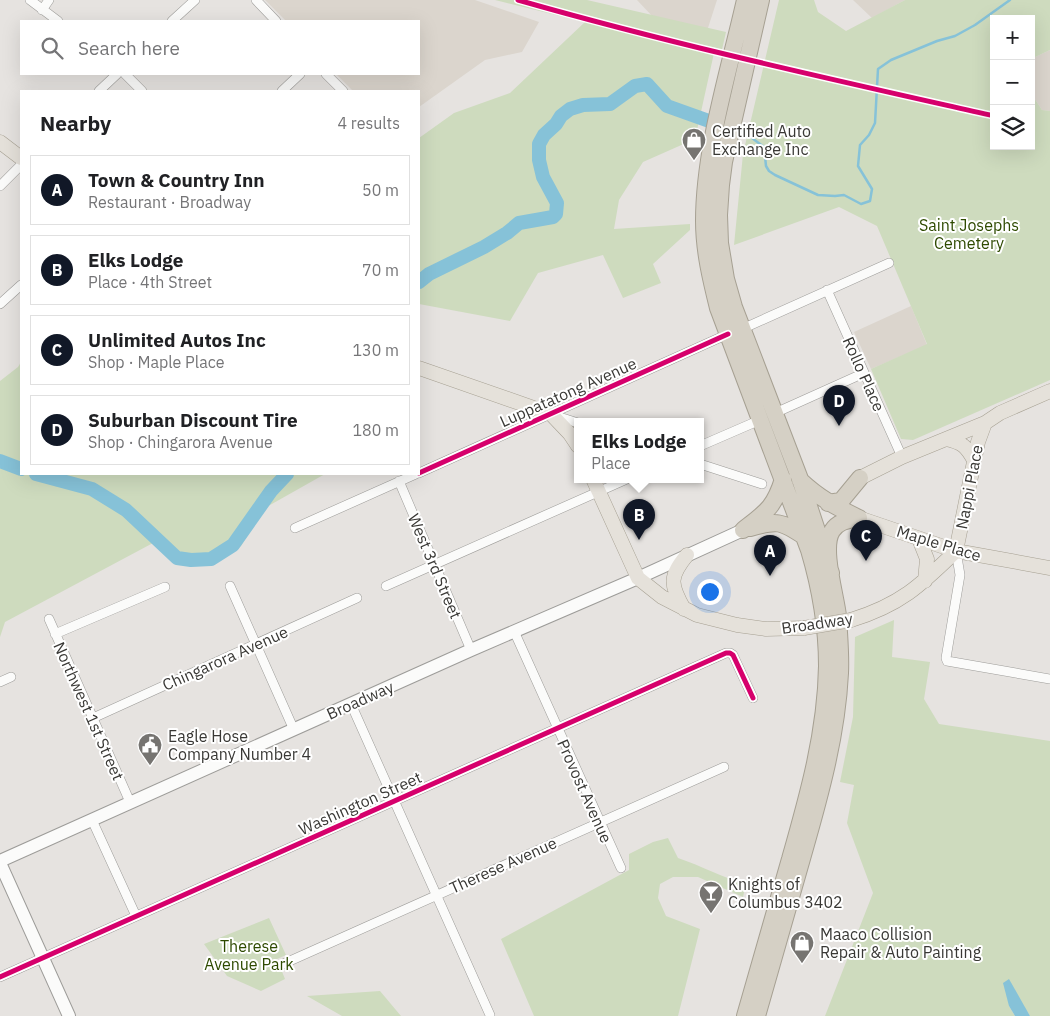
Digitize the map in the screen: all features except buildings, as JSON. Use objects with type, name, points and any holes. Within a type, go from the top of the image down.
[{"type":"highway","points":[[745,1016],[815,763],[822,719],[827,665],[826,634],[820,588],[805,537],[783,479],[767,416],[735,331],[711,280],[704,222],[710,153],[746,0]]},
{"type":"highway","points":[[735,331],[722,260],[719,215],[720,193],[724,162],[761,0]]},
{"type":"highway","points":[[767,416],[800,479],[831,573]]},
{"type":"highway","points":[[828,503],[841,501],[860,478]]},
{"type":"highway","points":[[743,530],[767,512],[773,505],[783,479]]},
{"type":"highway","points":[[800,479],[815,494],[828,503],[859,518]]},
{"type":"highway","points":[[757,1016],[819,797],[833,726],[840,660],[838,614],[828,548],[830,535],[839,523],[859,518]]},
{"type":"highway","points":[[743,530],[770,522],[785,524],[805,537]]},
{"type":"main road","points":[[0,142],[20,157]]},
{"type":"main road","points":[[420,368],[551,414],[574,440]]},
{"type":"main road","points":[[860,478],[902,457],[946,440],[1050,391]]},
{"type":"main road","name":"Nappi Place","points":[[956,551],[978,442],[985,422]]},
{"type":"main road","points":[[946,440],[958,442],[967,448],[974,460]]},
{"type":"main road","points":[[596,485],[638,578]]},
{"type":"main road","name":"Maple Place","points":[[859,518],[956,551],[1050,568]]},
{"type":"main road","name":"Broadway","points":[[0,862],[130,802],[743,530]]},
{"type":"main road","points":[[919,539],[927,559],[925,581]]},
{"type":"main road","name":"Broadway","points":[[638,578],[662,597],[684,610],[712,619],[766,629],[804,628],[851,620],[868,615],[896,602],[925,581],[956,551]]},
{"type":"main road","points":[[684,610],[675,594],[672,581],[678,566],[687,555]]},
{"type":"main road","points":[[0,862],[69,1016]]},
{"type":"street","points":[[30,0],[57,20]]},
{"type":"street","points":[[42,10],[50,0]]},
{"type":"street","points":[[173,20],[195,0]]},
{"type":"street","points":[[256,0],[275,20]]},
{"type":"street","points":[[100,90],[116,75]]},
{"type":"street","points":[[126,75],[141,90]]},
{"type":"street","points":[[283,90],[299,75]]},
{"type":"street","points":[[327,75],[342,90]]},
{"type":"street","points":[[0,186],[20,166]]},
{"type":"street","name":"Luppatatong Avenue","points":[[420,472],[889,263]]},
{"type":"street","points":[[0,304],[20,286]]},
{"type":"street","name":"Rollo Place","points":[[827,290],[902,457]]},
{"type":"street","points":[[704,444],[864,373]]},
{"type":"street","points":[[551,414],[574,422]]},
{"type":"street","points":[[704,465],[762,484]]},
{"type":"street","name":"Luppatatong Avenue","points":[[296,528],[412,475]]},
{"type":"street","name":"West 3rd Street","points":[[399,481],[471,650]]},
{"type":"street","points":[[386,586],[434,565],[596,485]]},
{"type":"street","points":[[956,551],[960,575],[946,658],[947,662],[1050,679]]},
{"type":"street","points":[[230,586],[294,730]]},
{"type":"street","points":[[56,634],[165,587]]},
{"type":"street","name":"Chingarora Avenue","points":[[93,718],[357,598]]},
{"type":"street","name":"Northwest 1st Street","points":[[49,619],[130,802]]},
{"type":"street","name":"Provost Avenue","points":[[514,632],[620,868]]},
{"type":"street","name":"Washington Street","points":[[0,977],[726,653],[730,653],[737,662],[753,698]]},
{"type":"street","points":[[0,682],[11,677]]},
{"type":"street","points":[[351,704],[490,1015]]},
{"type":"street","name":"Therese Avenue","points":[[283,964],[724,767]]},
{"type":"street","points":[[92,820],[136,916]]},
{"type":"shaded area","points":[[265,0],[475,0],[539,22],[522,52],[485,60],[420,106],[420,90],[352,90],[337,75],[420,75],[420,20],[285,20]]},
{"type":"shaded area","points":[[637,0],[717,0],[707,31],[653,17]]},
{"type":"shaded area","points":[[853,0],[905,0],[872,18]]},
{"type":"shaded area","points":[[1050,50],[1050,111],[1042,110],[1035,99],[1035,57]]},
{"type":"shaded area","points":[[911,306],[927,345],[871,369],[854,332]]},
{"type":"green space","points":[[495,0],[587,0],[726,32],[721,54],[714,53],[695,139],[643,162],[619,200],[614,229],[690,224],[690,230],[653,264],[661,283],[623,298],[603,255],[538,273],[510,321],[420,304],[420,137],[454,113],[510,93],[585,22]]},
{"type":"green space","name":"Saint Josephs Cemetery","points":[[779,0],[814,0],[818,12],[846,31],[905,0],[1050,0],[1050,50],[1035,57],[1035,15],[990,15],[990,150],[1035,150],[1035,99],[1042,110],[1050,111],[1050,380],[913,440],[901,439],[871,369],[927,344],[877,226],[839,207],[734,245],[743,154]]},
{"type":"green space","points":[[20,364],[20,475],[323,475],[263,509],[241,546],[210,563],[179,563],[153,543],[5,622],[0,637],[0,381]]},
{"type":"green space","points":[[894,620],[892,657],[930,662],[924,699],[939,724],[1050,741],[1050,1016],[1030,1016],[1024,1007],[1009,1006],[1015,1016],[825,1016],[873,893],[847,823],[854,785],[840,782],[853,717],[855,637]]},
{"type":"green space","points":[[668,838],[678,858],[746,884],[743,897],[698,877],[673,877],[660,884],[658,898],[666,916],[700,929],[678,1016],[534,1016],[501,939],[629,870],[629,854],[653,842]]},
{"type":"green space","name":"Therese Avenue Park","points":[[269,918],[286,955],[277,959],[285,979],[261,991],[227,976],[204,944]]},
{"type":"green space","points":[[380,991],[401,1016],[342,1016],[307,996]]},
{"type":"water","points":[[1009,979],[1030,1016],[1015,1016],[1009,1006],[1003,983]]},
{"type":"waterway","points":[[739,130],[764,147],[766,166],[775,175],[818,195],[844,195],[861,204],[870,201],[872,189],[858,166],[860,145],[869,135],[875,123],[878,69],[891,60],[937,41],[955,36],[975,25],[1010,0]]},
{"type":"waterway","points":[[420,281],[429,274],[484,247],[519,223],[553,217],[556,214],[557,203],[543,177],[539,160],[539,144],[544,135],[570,109],[583,105],[610,104],[635,86],[647,84],[667,106],[709,121]]},
{"type":"waterway","points":[[0,461],[20,469]]},
{"type":"waterway","points":[[40,475],[92,489],[126,510],[177,558],[191,560],[211,559],[233,545],[271,491],[286,475]]},
{"type":"cycle path","points":[[518,0],[696,47],[990,115]]},
{"type":"cycle path","points":[[420,473],[728,334]]},
{"type":"cycle path","points":[[0,977],[726,653],[733,655],[753,698]]},
{"type":"place","name":"Certified Auto Exchange Inc","points":[[694,161]]},
{"type":"place","name":"Suburban Discount Tire","points":[[839,426]]},
{"type":"place","name":"Elks Lodge","points":[[639,540]]},
{"type":"place","name":"Unlimited Autos Inc","points":[[866,561]]},
{"type":"place","name":"Town & Country Inn","points":[[770,576]]},
{"type":"place","name":"Eagle Hose Company Number 4","points":[[150,766]]},
{"type":"place","name":"Knights of Columbus 3402","points":[[711,914]]},
{"type":"place","name":"Maaco Collision Repair & Auto Painting","points":[[802,964]]}]
